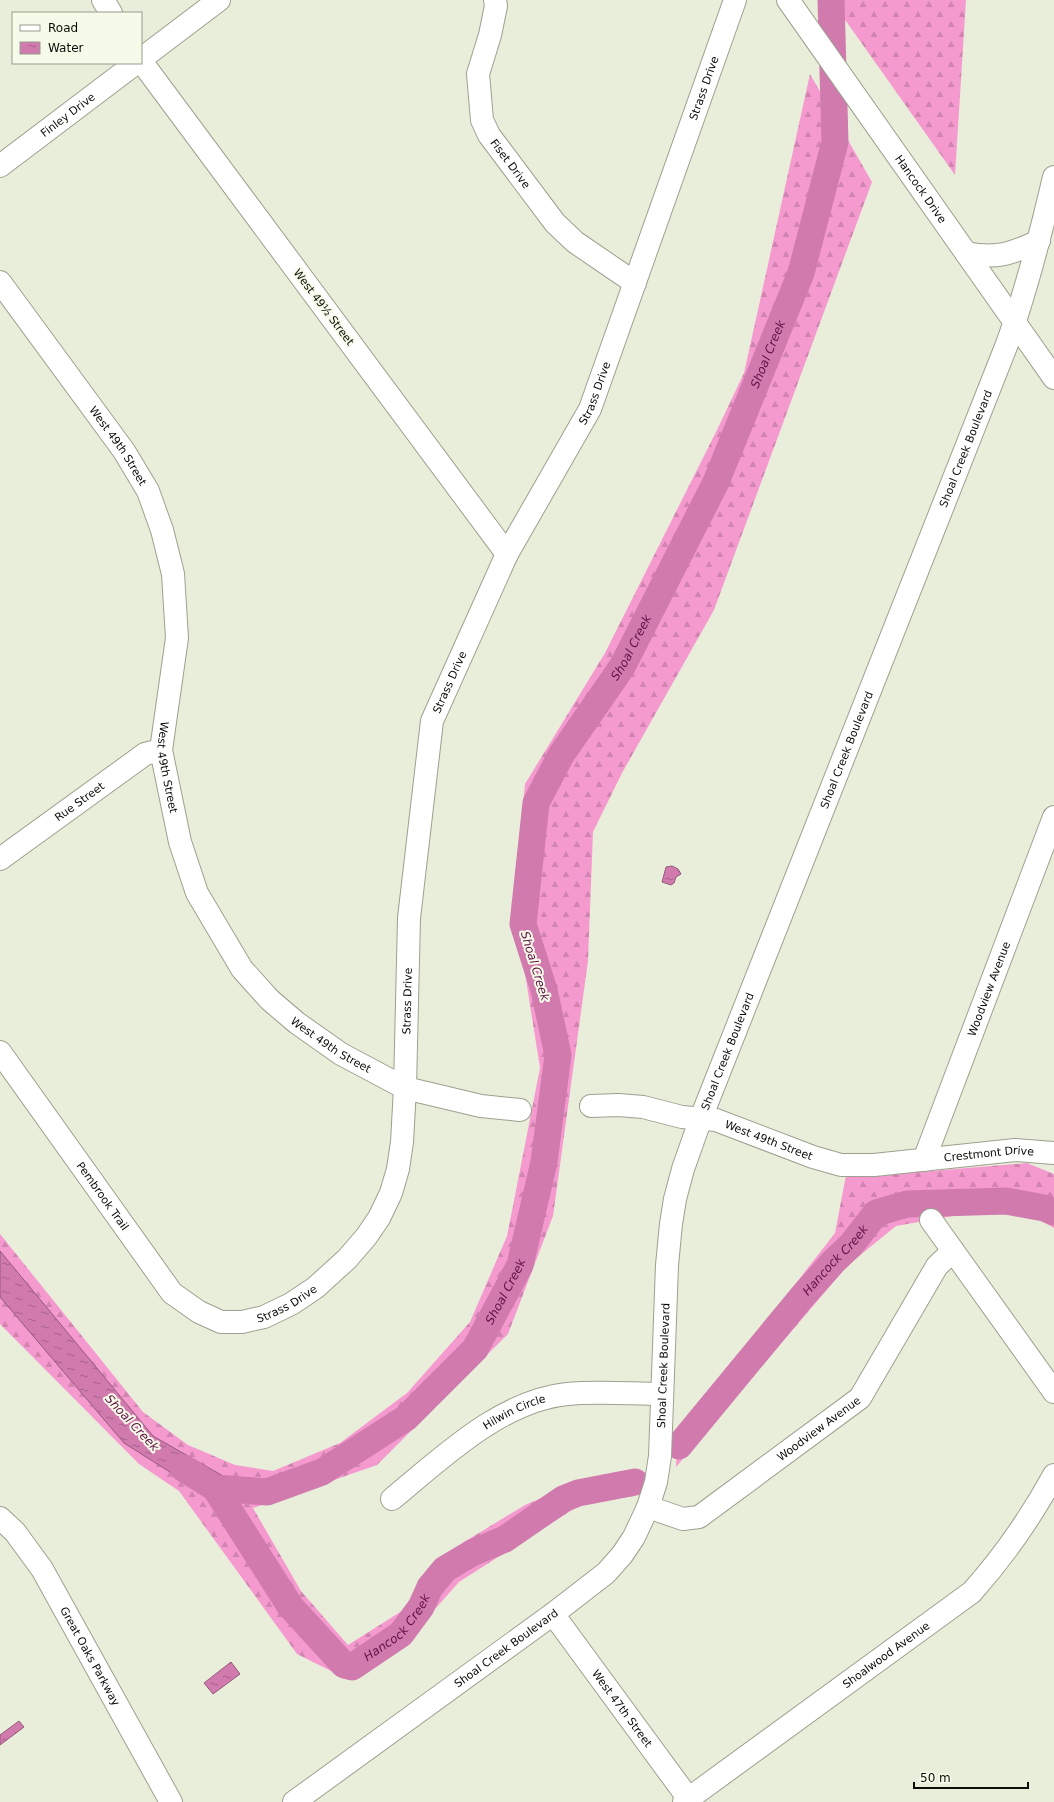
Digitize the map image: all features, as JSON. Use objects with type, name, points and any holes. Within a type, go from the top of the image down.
[{"type":"street","points":[[102,0],[110,12]]},
{"type":"street","points":[[142,59],[219,0]]},
{"type":"street","name":"Fiset Drive","points":[[495,0],[496,6],[490,35],[478,74],[482,120],[489,135],[555,223],[575,242],[635,283]]},
{"type":"street","name":"Strass Drive","points":[[221,1322],[242,1322],[264,1317],[291,1304],[315,1288],[347,1259],[366,1237],[378,1218],[390,1193],[398,1169],[402,1142],[405,1088],[409,918],[432,721],[507,554],[590,409],[735,0]]},
{"type":"street","name":"Hancock Drive","points":[[793,6],[1054,378]]},
{"type":"street","name":"West 49½ Street","points":[[142,61],[507,554]]},
{"type":"street","name":"Finley Drive","points":[[0,166],[135,64]]},
{"type":"street","name":"Shoal Creek Boulevard","points":[[294,1802],[553,1614],[606,1573],[622,1555],[634,1537],[648,1507],[656,1482],[660,1456],[667,1266],[675,1199],[683,1169],[701,1118],[1015,323],[1039,241],[1054,177]]},
{"type":"street","points":[[966,253],[983,256],[1004,255],[1016,252],[1039,241]]},
{"type":"street","name":"West 49th Street","points":[[0,282],[124,451],[148,491],[162,530],[174,574],[177,638],[161,750],[180,842],[197,893],[242,969],[270,1000],[297,1023],[340,1054],[405,1088],[481,1106],[520,1110]]},
{"type":"street","name":"Rue Street","points":[[0,859],[145,754],[161,750]]},
{"type":"street","name":"Woodview Avenue","points":[[924,1160],[1054,817]]},
{"type":"street","name":"Pembrook Trail","points":[[0,1052],[172,1293],[199,1312],[221,1322]]},
{"type":"street","name":"West 49th Street","points":[[591,1106],[618,1105],[643,1107],[682,1117],[716,1120],[813,1157],[841,1165],[874,1165],[924,1160]]},
{"type":"street","name":"Crestmont Drive","points":[[924,1160],[1016,1150],[1054,1153]]},
{"type":"street","points":[[931,1220],[1054,1392]]},
{"type":"street","name":"Woodview Avenue","points":[[648,1507],[683,1519],[699,1517],[860,1398],[937,1266],[953,1251]]},
{"type":"street","name":"Hilwin Circle","points":[[392,1499],[456,1445],[505,1415],[530,1403],[567,1394],[662,1394]]},
{"type":"street","name":"Shoalwood Avenue","points":[[688,1801],[972,1592],[995,1566],[1034,1510],[1054,1475]]},
{"type":"street","name":"Great Oaks Parkway","points":[[0,1518],[16,1532],[42,1569],[171,1802]]},
{"type":"street","name":"West 47th Street","points":[[553,1614],[688,1801]]},
{"type":"green space","points":[[831,0],[966,0],[955,175]]},
{"type":"green space","points":[[810,74],[872,182],[714,610],[622,773],[593,832],[588,961],[553,1216],[508,1334],[377,1465],[253,1508],[301,1591],[348,1645],[405,1609],[423,1583],[464,1542],[525,1505],[583,1480],[634,1470],[634,1496],[580,1505],[459,1582],[420,1626],[349,1680],[297,1654],[179,1491],[139,1464],[0,1324],[0,1234],[143,1412],[188,1445],[235,1465],[273,1471],[340,1443],[407,1393],[470,1322],[507,1236],[540,1068],[521,948],[513,919],[525,784],[605,653],[744,373]]},
{"type":"green space","points":[[1027,1163],[1054,1174],[1054,1228],[1034,1217],[987,1210],[896,1226],[848,1265],[676,1467],[678,1427],[702,1404],[835,1233],[847,1170],[857,1172],[919,1172]]},
{"type":"water","points":[[672,866],[678,869],[681,874],[676,877],[674,883],[671,885],[662,882],[666,867]]},
{"type":"water","points":[[0,1251],[153,1436],[223,1476],[208,1496],[124,1443],[0,1297]]},
{"type":"water","points":[[231,1662],[240,1674],[213,1694],[204,1683]]},
{"type":"water","points":[[19,1721],[24,1727],[0,1745],[0,1735]]},
{"type":"waterway","name":"Shoal Creek","points":[[183,1468],[215,1488],[267,1492],[322,1472],[406,1418],[475,1349],[520,1265],[544,1162],[558,1055],[544,990],[523,924],[536,803],[561,755],[622,667],[716,482],[801,273],[835,142],[831,0]]},
{"type":"waterway","name":"Hancock Creek","points":[[679,1446],[801,1298],[833,1262],[851,1245],[876,1213],[907,1204],[1006,1201],[1044,1208],[1054,1212]]},
{"type":"waterway","name":"Hancock Creek","points":[[215,1488],[290,1606],[344,1665],[352,1667],[401,1634],[421,1607],[430,1587],[445,1569],[472,1553],[505,1539],[563,1499],[578,1493],[635,1482]]}]
